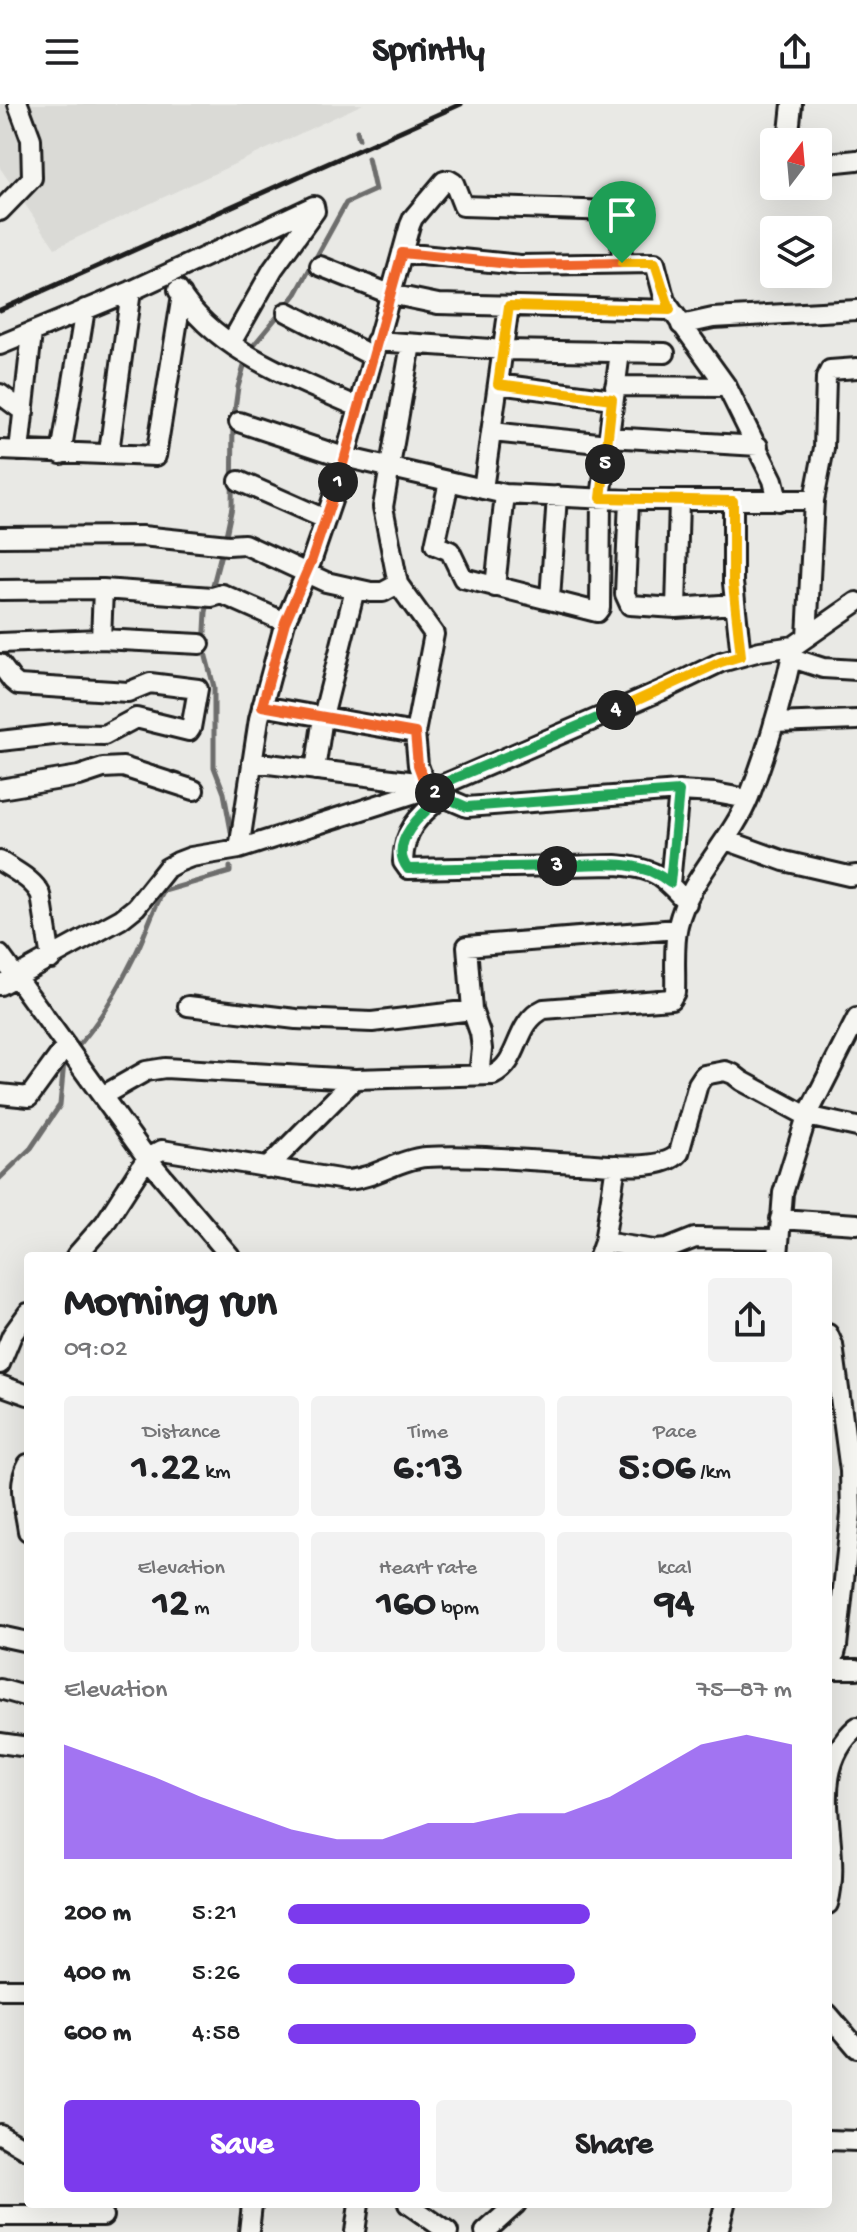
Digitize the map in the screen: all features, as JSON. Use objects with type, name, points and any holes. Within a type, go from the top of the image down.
[{"type":"street","points":[[0,211],[32,178],[31,139],[18,104]]},
{"type":"street","points":[[789,128],[792,104]]},
{"type":"street","points":[[832,163],[857,160]]},
{"type":"street","points":[[239,849],[262,706],[285,622],[325,519],[413,218],[444,181],[449,180],[454,183],[463,206],[618,212],[622,263]]},
{"type":"street","points":[[0,345],[131,291],[314,206],[315,211],[273,269],[231,343]]},
{"type":"street","points":[[402,253],[520,265],[655,263],[676,317],[727,387],[758,446],[773,480],[778,501]]},
{"type":"street","points":[[320,266],[390,294],[438,304],[713,318],[857,310]]},
{"type":"street","points":[[168,274],[182,295],[231,343],[265,365],[358,407]]},
{"type":"street","points":[[109,452],[131,291]]},
{"type":"street","points":[[0,450],[156,456],[182,295]]},
{"type":"street","points":[[483,489],[509,306]]},
{"type":"street","points":[[61,454],[85,309]]},
{"type":"street","points":[[287,312],[374,348],[411,344],[505,350],[665,353]]},
{"type":"street","points":[[19,451],[32,333]]},
{"type":"street","points":[[411,344],[383,515],[398,584],[429,624],[435,639],[415,733],[418,765],[431,790],[423,812],[407,832],[403,862],[408,869],[641,867],[658,873],[687,903]]},
{"type":"street","points":[[449,482],[435,545],[450,551],[463,578],[594,613],[600,608],[601,498],[620,352]]},
{"type":"street","points":[[102,1096],[155,1069],[355,1079],[493,1075],[502,1071],[532,1014],[564,1005],[671,999],[675,992],[677,929],[687,903],[748,799],[798,647],[814,500],[824,448],[827,375],[834,369],[857,368]]},
{"type":"street","points":[[498,384],[614,392],[727,387]]},
{"type":"street","points":[[0,394],[24,412]]},
{"type":"street","points":[[239,422],[344,457],[505,494],[679,501],[814,500]]},
{"type":"street","points":[[492,432],[608,441],[758,446]]},
{"type":"street","points":[[239,481],[325,519]]},
{"type":"street","points":[[495,587],[505,494]]},
{"type":"street","points":[[550,599],[557,496]]},
{"type":"street","points":[[629,500],[627,601],[630,605],[676,608],[735,604]]},
{"type":"street","points":[[676,608],[679,501]]},
{"type":"street","points":[[733,501],[735,604],[741,656]]},
{"type":"street","points":[[0,537],[142,536],[244,544],[326,582],[383,592],[398,584]]},
{"type":"street","points":[[0,590],[103,589],[212,597],[222,594],[285,622]]},
{"type":"street","points":[[101,639],[103,589]]},
{"type":"street","points":[[315,770],[323,717],[355,589]]},
{"type":"street","points":[[8,982],[121,919],[136,907],[167,868],[191,857],[239,849],[431,790],[721,662],[798,647],[857,602]]},
{"type":"street","points":[[0,643],[101,639],[200,644]]},
{"type":"street","points":[[798,647],[823,668],[857,670]]},
{"type":"street","points":[[0,664],[18,685],[128,692],[150,683],[198,689],[189,731],[136,718],[104,735],[62,734],[0,741]]},
{"type":"street","points":[[262,706],[415,733]]},
{"type":"street","points":[[774,723],[857,720]]},
{"type":"street","points":[[252,762],[431,790],[467,807],[679,791],[748,799]]},
{"type":"street","points":[[0,789],[79,776],[103,768],[123,767],[194,790]]},
{"type":"street","points":[[670,883],[679,791]]},
{"type":"street","points":[[726,840],[784,861],[849,876],[857,875]]},
{"type":"street","points":[[0,861],[37,887],[51,959]]},
{"type":"street","points":[[479,1075],[480,1033],[472,1010],[466,949],[469,945],[677,929]]},
{"type":"street","points":[[0,955],[8,982],[66,1046],[147,1158],[227,1252]]},
{"type":"street","points":[[188,1006],[296,1019],[372,1022],[472,1010]]},
{"type":"street","points":[[616,1165],[601,1249],[667,1249],[695,1238],[714,1247],[779,1248],[783,1193],[807,1116],[855,1023]]},
{"type":"street","points":[[0,1094],[29,1097],[66,1046]]},
{"type":"street","points":[[80,1252],[105,1223],[147,1158],[162,1150],[345,1180],[360,1179],[426,1157],[653,1164],[673,1160],[679,1153],[698,1084],[704,1075],[725,1071],[807,1116],[857,1127]]},
{"type":"street","points":[[267,1168],[355,1079]]},
{"type":"street","points":[[780,1219],[857,1224]]},
{"type":"street","points":[[0,1364],[12,1335],[24,1318]]},
{"type":"street","points":[[832,1343],[854,1481],[854,1515],[837,1646],[832,1662]]},
{"type":"street","points":[[0,1385],[24,1394]]},
{"type":"street","points":[[24,1470],[21,1486],[24,1500]]},
{"type":"street","points":[[0,1636],[24,1641]]},
{"type":"street","points":[[832,1667],[857,1669]]},
{"type":"street","points":[[0,1689],[24,1696]]},
{"type":"street","points":[[832,1760],[842,1741],[857,1727]]},
{"type":"street","points":[[0,1743],[24,1746]]},
{"type":"street","points":[[0,1989],[24,1989]]},
{"type":"street","points":[[832,2019],[857,2048]]},
{"type":"street","points":[[0,2134],[24,2148]]},
{"type":"street","points":[[832,2140],[857,2141]]},
{"type":"street","points":[[249,2232],[252,2208]]},
{"type":"street","points":[[355,2232],[358,2208]]},
{"type":"street","points":[[414,2208],[448,2232]]},
{"type":"street","points":[[485,2232],[512,2208]]},
{"type":"street","points":[[718,2232],[724,2208]]},
{"type":"street","points":[[0,2216],[103,2217]]},
{"type":"shaded area","points":[[0,104],[363,104],[55,248],[0,168]]},
{"type":"waterway","points":[[357,131],[359,139]]},
{"type":"waterway","points":[[225,540],[232,507],[233,423],[238,387],[248,352],[296,294],[346,203],[375,190],[368,158]]},
{"type":"waterway","points":[[222,550],[206,612],[204,649],[214,687],[214,767],[224,793],[233,842]]},
{"type":"waterway","points":[[73,1052],[115,993],[164,891],[230,872],[230,867]]},
{"type":"waterway","points":[[0,1178],[31,1148],[60,1105],[66,1059]]},
{"type":"railway","points":[[0,310],[461,104]]},
{"type":"route","points":[[622,263],[520,265],[402,253],[337,486],[311,562],[285,622],[262,706],[415,733],[418,765],[427,790],[467,807],[679,791],[670,883],[658,873],[641,867],[616,865],[408,869],[403,862],[407,832],[413,822],[442,797],[427,790],[741,656],[733,583],[733,501],[601,498],[612,399],[498,384],[509,306],[670,310],[655,263],[622,263]]}]
